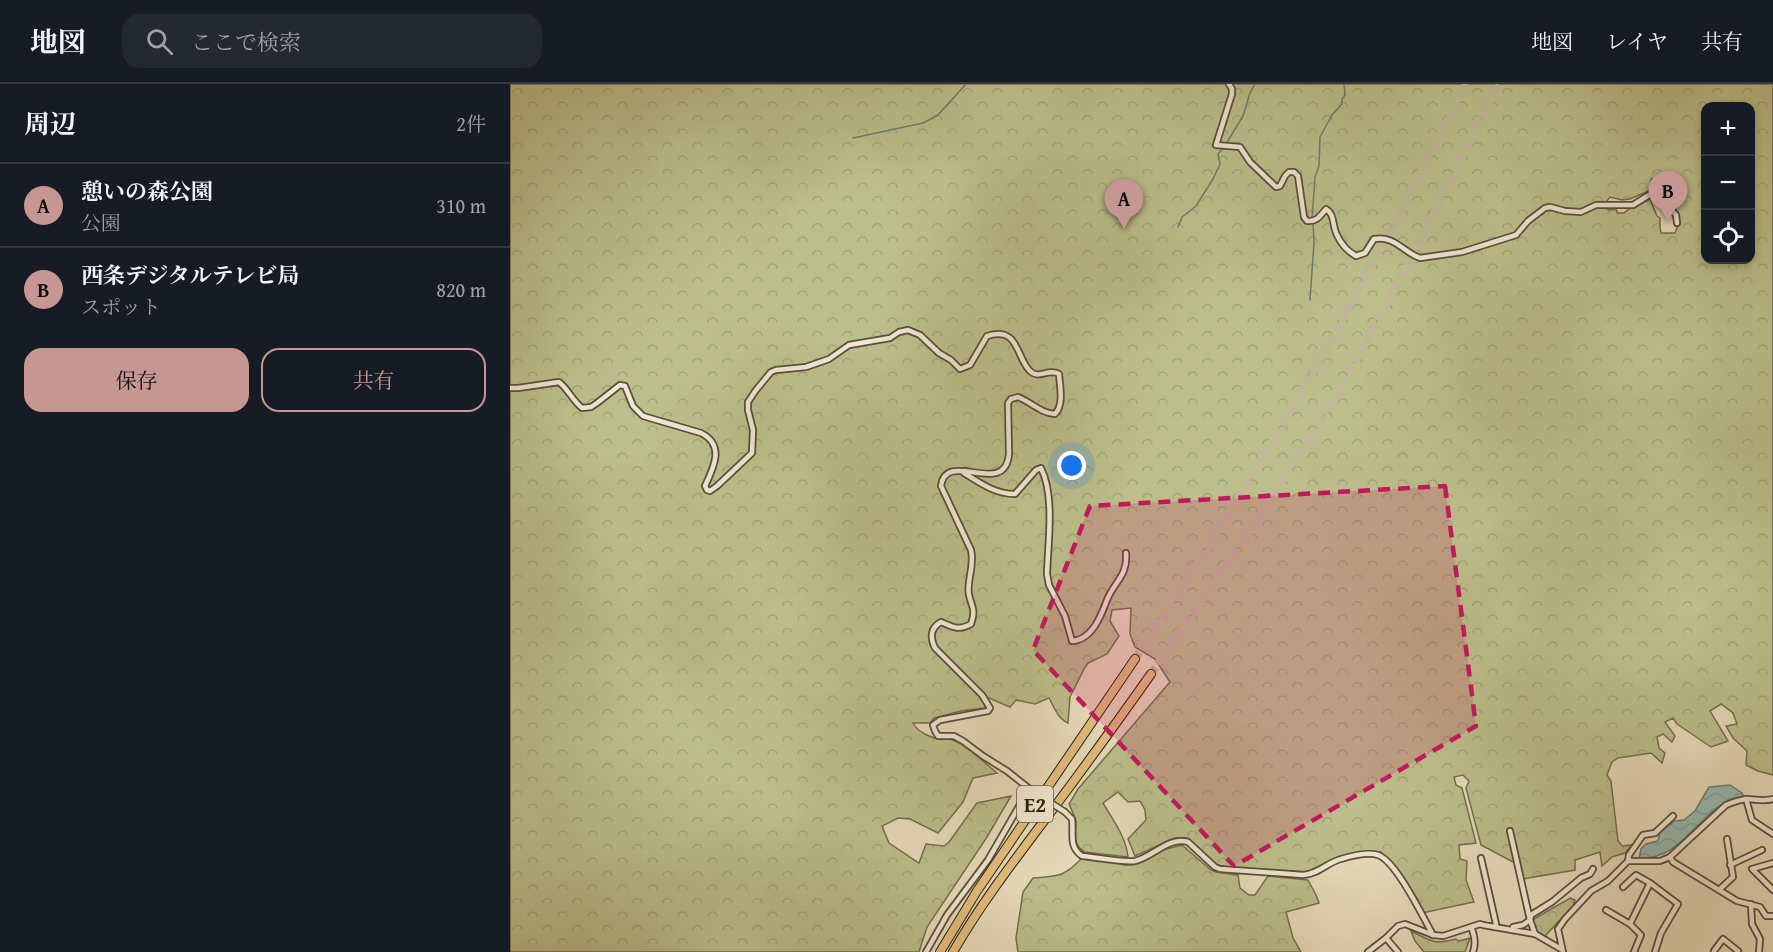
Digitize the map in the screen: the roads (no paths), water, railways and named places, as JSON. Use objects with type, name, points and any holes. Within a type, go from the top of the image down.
[{"type":"highway","name":"E2","points":[[940,952],[983,882],[1135,659]]},
{"type":"highway","name":"E2","points":[[952,952],[984,902],[1151,674]]},
{"type":"street","points":[[1229,84],[1232,94],[1216,145],[1240,147],[1250,162],[1276,187],[1280,186],[1289,172],[1294,172],[1298,176],[1304,217],[1307,221],[1312,222],[1317,220],[1326,209],[1329,210],[1339,239],[1356,256],[1365,253],[1369,244],[1379,238],[1398,243],[1408,252],[1420,258],[1462,252],[1516,235],[1528,221],[1545,208],[1556,207],[1581,212],[1596,205],[1633,205],[1654,192],[1665,190],[1677,223]]},
{"type":"street","points":[[510,388],[559,382],[582,408],[591,407],[620,385],[625,386],[633,406],[643,416],[709,437],[714,445],[715,456],[714,468],[705,486],[710,491],[752,453],[753,430],[748,402],[771,372],[806,367],[829,359],[849,345],[890,338],[899,332],[908,330],[920,335],[960,369],[970,365],[987,336],[993,334],[1006,337],[1017,346],[1030,371],[1034,374],[1040,375],[1054,371],[1059,374],[1059,409],[1055,414],[1049,414],[1018,397],[1011,399],[1008,403],[1008,461],[1004,470],[996,475],[965,471],[945,475],[942,479],[941,486],[971,550],[973,561],[968,587],[974,613],[971,624],[963,628],[941,622],[936,625],[931,641],[935,648],[982,694],[990,708],[988,711],[935,722],[933,725],[938,736],[954,736],[963,741],[1065,812],[1072,819],[1072,845],[1082,856],[1132,861],[1174,842],[1184,841],[1220,869],[1312,874],[1345,858],[1380,855],[1390,863],[1433,935]]},
{"type":"street","points":[[965,471],[964,473],[982,485],[1008,494],[1015,494],[1036,470],[1041,468],[1047,482],[1049,500],[1048,585],[1065,616],[1072,641],[1086,636],[1100,618],[1127,564],[1126,553]]},
{"type":"street","points":[[926,952],[947,915],[988,860],[1030,789]]},
{"type":"street","points":[[1628,861],[1660,861],[1670,857],[1726,805],[1746,799],[1764,801],[1773,798]]},
{"type":"street","points":[[1746,799],[1752,820],[1773,834]]},
{"type":"street","points":[[1562,950],[1558,929],[1565,920],[1591,891],[1608,881],[1628,861],[1629,855],[1643,836],[1655,832],[1673,816]]},
{"type":"street","points":[[1510,831],[1535,934]]},
{"type":"street","points":[[1720,889],[1733,877],[1727,839]]},
{"type":"street","points":[[1730,865],[1762,850]]},
{"type":"street","points":[[1670,857],[1673,862],[1712,887],[1720,889],[1737,902],[1751,904],[1760,908],[1766,916],[1773,916]]},
{"type":"street","points":[[1481,858],[1495,927]]},
{"type":"street","points":[[1773,863],[1752,869],[1773,890]]},
{"type":"street","points":[[1512,930],[1513,927],[1523,925],[1530,920],[1531,915],[1552,902],[1581,878],[1590,874],[1593,869]]},
{"type":"street","points":[[1623,887],[1636,874],[1678,904],[1661,933],[1655,952]]},
{"type":"street","points":[[1630,924],[1650,883]]},
{"type":"street","points":[[1751,904],[1752,924],[1760,939],[1759,952]]},
{"type":"street","points":[[1606,910],[1630,924],[1641,935],[1634,952]]},
{"type":"street","points":[[1368,952],[1398,926],[1405,924],[1433,935],[1443,936],[1480,924],[1535,934],[1562,950]]},
{"type":"street","points":[[1471,927],[1474,934],[1473,952]]},
{"type":"street","points":[[1714,951],[1724,937],[1737,952]]},
{"type":"street","points":[[1386,938],[1398,952]]},
{"type":"water","points":[[1730,785],[1744,797],[1721,805],[1684,839],[1664,853],[1639,858],[1641,849],[1646,844],[1658,841],[1660,832],[1675,821],[1684,820],[1695,811],[1709,787]]},
{"type":"waterway","points":[[853,138],[923,123],[938,115],[966,84]]},
{"type":"waterway","points":[[1226,144],[1243,116],[1255,84]]},
{"type":"waterway","points":[[1312,219],[1315,177],[1319,166],[1320,137],[1332,115],[1342,104],[1345,95],[1344,84]]},
{"type":"waterway","points":[[1178,227],[1182,217],[1196,206],[1213,179],[1220,164],[1218,154],[1223,148]]},
{"type":"waterway","points":[[1310,300],[1313,223]]},
{"type":"tunnel","points":[[1135,659],[1238,499],[1272,441],[1372,264],[1467,84]]},
{"type":"tunnel","points":[[1151,674],[1257,519],[1332,400],[1411,257],[1497,84]]},
{"type":"place","name":"西条デジタルテレビ局","points":[[1668,221]]},
{"type":"place","name":"憩いの森公園","points":[[1124,229]]}]
